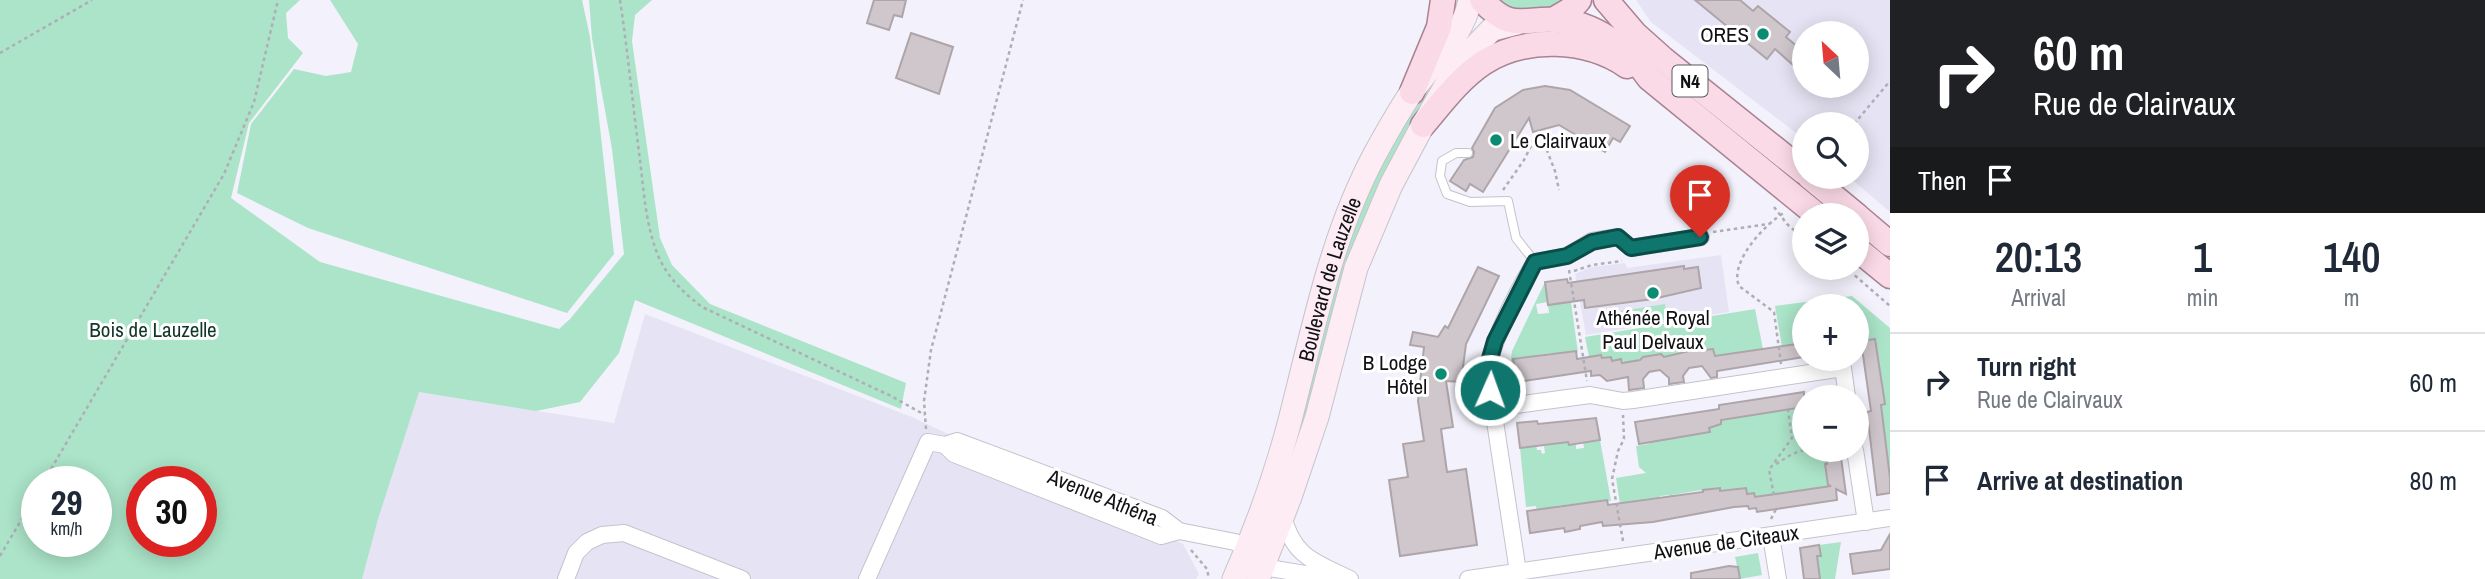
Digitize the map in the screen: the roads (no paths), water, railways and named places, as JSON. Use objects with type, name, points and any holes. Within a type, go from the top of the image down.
[{"type":"main road","points":[[1412,92],[1439,27],[1443,0]]},
{"type":"main road","name":"Boulevard de Lauzelle","points":[[1234,579],[1280,455],[1321,294],[1342,224],[1390,126],[1462,26],[1470,0]]},
{"type":"main road","points":[[1482,0],[1503,18],[1517,23]]},
{"type":"main road","points":[[1553,20],[1570,10],[1578,0]]},
{"type":"main road","name":"N4","points":[[1606,0],[1635,34],[1662,59],[1792,162]]},
{"type":"main road","name":"N4","points":[[1517,23],[1553,20],[1578,23],[1602,33],[1640,65],[1649,78],[1802,203]]},
{"type":"main road","name":"Boulevard de Lauzelle","points":[[1261,573],[1317,417],[1356,268],[1391,185],[1448,82],[1480,40],[1499,26],[1517,23]]},
{"type":"main road","points":[[1423,125],[1465,77],[1482,64],[1497,55],[1528,46],[1570,45],[1596,51],[1612,56],[1634,72],[1649,78]]},
{"type":"main road","points":[[1824,189],[1841,203]]},
{"type":"main road","points":[[1869,227],[1890,244]]},
{"type":"main road","points":[[1869,259],[1890,276]]},
{"type":"main road","points":[[1250,540],[1256,551],[1261,573]]},
{"type":"street","points":[[1518,572],[1487,369],[1495,341],[1535,262],[1568,264],[1592,242],[1618,237],[1631,248],[1700,237]]},
{"type":"street","points":[[1493,408],[1590,395],[1623,401],[1843,368],[1845,385]]},
{"type":"street","name":"Avenue Athéna","points":[[867,579],[928,442],[944,445],[957,440],[1163,519],[1179,531],[1235,542],[1250,540]]},
{"type":"street","points":[[1857,462],[1866,522]]},
{"type":"street","points":[[1283,516],[1296,548],[1316,562],[1350,579]]},
{"type":"street","name":"Avenue de Citeaux","points":[[1468,579],[1518,572],[1563,573],[1626,557],[1890,518]]},
{"type":"street","points":[[566,579],[576,553],[587,542],[602,535],[624,533],[742,579]]},
{"type":"street","points":[[1771,536],[1778,579]]},
{"type":"street","points":[[1261,573],[1335,579]]},
{"type":"lane","points":[[1468,153],[1456,153],[1442,161],[1440,176],[1447,194],[1470,202],[1508,201],[1516,238],[1535,262]]},
{"type":"place","name":"ORES","points":[[1763,34]]},
{"type":"place","name":"Le Clairvaux","points":[[1496,140]]},
{"type":"place","name":"Athénée Royal Paul Delvaux","points":[[1653,293]]},
{"type":"place","name":"B Lodge Hôtel","points":[[1441,374]]},
{"type":"park label","name":"Bois de Lauzelle","points":[[153,329]]}]
